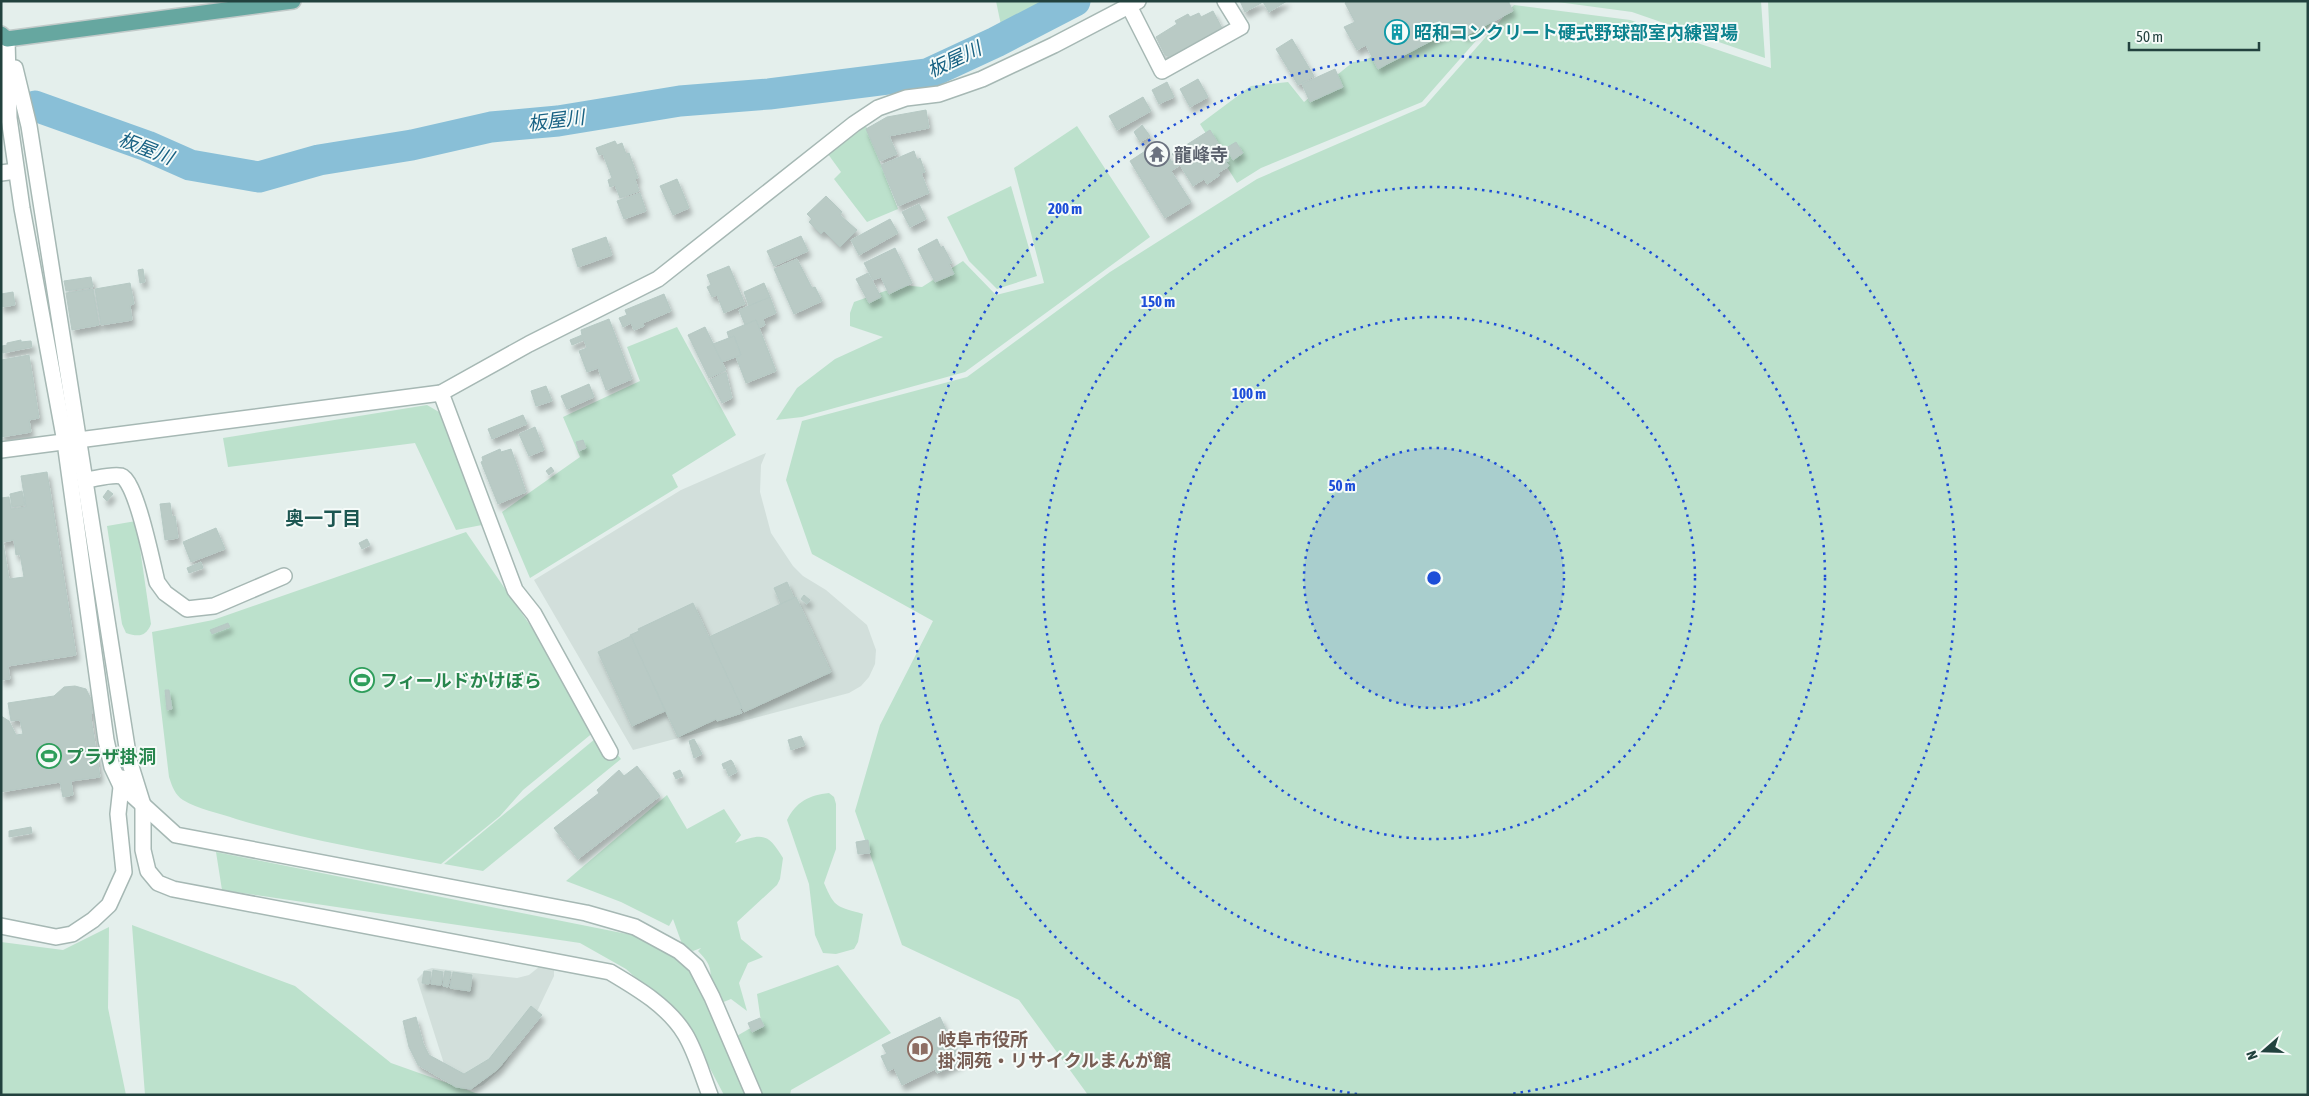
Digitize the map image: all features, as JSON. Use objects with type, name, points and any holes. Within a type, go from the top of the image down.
[{"type":"main road","points":[[4,37],[293,1]]},
{"type":"street","points":[[1,450],[441,393],[529,344],[658,279],[854,124],[878,108],[906,98],[939,94],[982,79],[1134,4],[1162,70],[1241,27],[1225,1]]},
{"type":"street","points":[[4,37],[16,171],[72,441],[86,480],[129,760],[143,805],[143,850],[148,871],[158,883],[173,890],[610,972],[641,990],[662,1007],[685,1033],[710,1095]]},
{"type":"street","points":[[4,37],[29,126],[72,441],[106,740],[112,767],[120,784],[176,836],[586,913],[635,927],[679,951],[696,966],[712,997],[754,1095]]},
{"type":"street","points":[[1,174],[16,171]]},
{"type":"street","points":[[441,393],[515,590],[534,614],[610,752]]},
{"type":"street","points":[[86,480],[120,476],[126,480],[135,499],[157,582],[165,593],[187,608],[214,606],[284,576]]},
{"type":"street","points":[[1,926],[56,937],[72,934],[93,920],[109,905],[124,872],[118,814],[120,784],[129,760]]},
{"type":"shaded area","points":[[766,453],[761,465],[760,492],[771,533],[793,566],[803,576],[826,590],[867,625],[876,650],[875,664],[869,677],[861,686],[849,693],[633,750],[534,580],[681,490]]},
{"type":"shaded area","points":[[549,959],[554,963],[554,976],[532,1022],[503,1067],[483,1085],[464,1093],[452,1089],[417,979],[426,970],[432,968],[517,978],[529,975]]},
{"type":"green space","points":[[996,1],[1063,1],[1002,30]]},
{"type":"green space","points":[[1486,1],[1511,1],[1422,102],[1261,168],[1237,183],[1200,124],[1251,86],[1288,82],[1304,102],[1353,62],[1363,61]]},
{"type":"green space","points":[[1550,1],[1761,1],[1765,58],[1632,12]]},
{"type":"green space","points":[[1768,1],[2308,1],[2308,1095],[1088,1095],[1019,1000],[902,945],[855,811],[880,725],[933,621],[812,554],[786,480],[802,421],[967,377],[1110,272],[1257,179],[1425,106],[1514,5],[1630,20],[1771,68]]},
{"type":"green space","points":[[866,126],[898,209],[867,222],[834,179],[841,172],[828,154]]},
{"type":"green space","points":[[1077,126],[1150,237],[965,372],[802,417],[776,420],[797,388],[835,359],[883,337],[850,326],[850,313],[854,302],[902,285],[922,287],[963,261],[996,295],[1044,283],[1014,168]]},
{"type":"green space","points":[[1011,186],[1037,276],[997,289],[969,261],[947,217]]},
{"type":"green space","points":[[677,327],[736,435],[672,475],[678,487],[530,578],[502,512],[580,457],[563,417],[640,381],[627,347]]},
{"type":"green space","points":[[427,405],[439,412],[482,525],[456,530],[415,443],[228,467],[223,438]]},
{"type":"green space","points":[[136,521],[151,624],[147,631],[141,635],[126,633],[122,624],[107,526]]},
{"type":"green space","name":"フィールドかけぼら","points":[[466,532],[600,727],[523,790],[500,816],[441,864],[287,833],[202,808],[178,796],[169,777],[152,632],[213,620]]},
{"type":"green space","points":[[601,734],[621,759],[483,871],[444,864]]},
{"type":"green space","points":[[829,793],[834,797],[836,804],[836,849],[824,883],[834,902],[842,908],[863,914],[858,942],[854,949],[836,954],[823,953],[815,935],[809,884],[787,820],[795,808],[804,800]]},
{"type":"green space","points":[[667,795],[687,829],[724,809],[741,835],[735,843],[764,837],[773,844],[783,858],[780,879],[777,885],[737,922],[741,939],[763,957],[748,963],[739,983],[747,1011],[731,999],[716,1005],[735,1037],[761,1022],[757,994],[838,965],[891,1033],[791,1090],[790,1095],[724,1095],[686,1023],[626,969],[580,943],[222,890],[216,852],[652,939],[696,970],[708,985],[711,975],[708,963],[698,951],[701,948],[693,951],[682,944],[673,919],[669,926],[621,902],[566,881]]},
{"type":"green space","points":[[132,925],[295,986],[391,1063],[481,1095],[145,1095]]},
{"type":"green space","points":[[109,927],[108,1008],[126,1095],[1,1095],[1,942],[63,950]]},
{"type":"building","points":[[1240,1],[1287,1],[1269,12],[1263,2],[1245,12]]},
{"type":"building","name":"昭和コンクリート硬式野球部室内練習場","points":[[1348,1],[1508,1],[1513,11],[1465,36],[1459,26],[1378,69],[1366,45],[1357,50],[1344,27],[1355,22],[1345,3]]},
{"type":"building","points":[[1213,11],[1223,30],[1170,57],[1165,55],[1156,37],[1177,24],[1175,21],[1188,14],[1190,17],[1199,13],[1201,17]]},
{"type":"building","points":[[1292,39],[1314,76],[1298,85],[1276,49]]},
{"type":"building","points":[[1335,69],[1343,87],[1310,102],[1302,84]]},
{"type":"building","points":[[1198,79],[1208,97],[1190,107],[1180,89]]},
{"type":"building","points":[[1167,82],[1174,97],[1159,104],[1152,90]]},
{"type":"building","points":[[1143,97],[1151,111],[1117,130],[1109,116]]},
{"type":"building","points":[[926,110],[929,128],[889,136],[897,154],[880,161],[866,129],[887,117]]},
{"type":"building","points":[[1142,125],[1150,136],[1140,142],[1134,132]]},
{"type":"building","points":[[1210,130],[1229,161],[1226,162],[1229,166],[1218,173],[1220,175],[1207,184],[1204,179],[1193,186],[1180,165],[1171,171],[1191,202],[1165,218],[1130,161],[1159,142],[1172,162],[1176,159],[1172,154]]},
{"type":"building","points":[[615,141],[617,145],[622,143],[626,154],[629,153],[638,178],[635,179],[639,191],[620,198],[615,185],[610,187],[608,180],[612,178],[603,154],[599,155],[596,148]]},
{"type":"building","points":[[1236,142],[1243,153],[1233,160],[1226,148]]},
{"type":"building","points":[[914,151],[917,160],[920,158],[925,172],[921,173],[929,193],[898,206],[881,165]]},
{"type":"building","points":[[677,179],[689,208],[673,215],[660,186]]},
{"type":"building","points":[[640,193],[646,211],[624,219],[617,201]]},
{"type":"building","points":[[826,196],[842,212],[840,215],[857,230],[840,247],[824,231],[821,234],[809,222],[812,219],[807,214]]},
{"type":"building","points":[[919,204],[926,219],[910,227],[902,212]]},
{"type":"building","points":[[890,219],[898,233],[859,255],[851,240]]},
{"type":"building","points":[[801,236],[808,251],[774,266],[767,251]]},
{"type":"building","points":[[606,237],[612,255],[578,267],[572,249]]},
{"type":"building","points":[[937,239],[952,263],[949,264],[954,274],[935,282],[918,249]]},
{"type":"building","points":[[895,248],[912,283],[889,294],[881,277],[873,280],[864,263]]},
{"type":"building","points":[[797,259],[812,288],[815,287],[822,301],[794,314],[774,269]]},
{"type":"building","points":[[729,266],[745,304],[724,313],[717,295],[712,297],[707,287],[711,285],[707,275]]},
{"type":"building","points":[[143,269],[145,282],[140,283],[138,270]]},
{"type":"building","points":[[868,273],[881,297],[869,303],[856,279]]},
{"type":"building","points":[[91,277],[93,287],[66,291],[64,281]]},
{"type":"building","points":[[130,283],[134,304],[130,305],[132,320],[101,325],[95,289]]},
{"type":"building","points":[[764,283],[770,297],[749,306],[744,292]]},
{"type":"building","points":[[93,289],[99,325],[72,330],[66,293]]},
{"type":"building","points":[[13,292],[15,305],[1,307],[1,294]]},
{"type":"building","points":[[664,294],[671,311],[643,323],[644,326],[634,330],[631,323],[623,327],[619,318],[627,315],[625,310]]},
{"type":"building","points":[[770,297],[776,313],[763,319],[765,325],[759,328],[756,320],[745,325],[739,310]]},
{"type":"building","points":[[609,319],[632,379],[606,390],[598,368],[587,372],[579,351],[587,348],[584,340],[572,345],[570,340],[582,335],[581,330]]},
{"type":"building","points":[[756,320],[776,371],[746,383],[736,357],[741,355],[734,336],[729,338],[727,332]]},
{"type":"building","points":[[705,327],[726,370],[709,378],[688,335]]},
{"type":"building","points":[[734,336],[741,355],[722,362],[713,344]]},
{"type":"building","points":[[21,340],[21,342],[31,341],[32,347],[3,353],[2,346]]},
{"type":"building","points":[[29,355],[39,418],[29,420],[31,432],[1,437],[1,360]]},
{"type":"building","points":[[726,372],[732,398],[722,403],[710,380]]},
{"type":"building","points":[[589,384],[594,397],[567,409],[561,396]]},
{"type":"building","points":[[546,386],[552,401],[536,406],[531,391]]},
{"type":"building","points":[[523,415],[527,424],[492,439],[488,429]]},
{"type":"building","points":[[535,427],[544,450],[529,456],[519,434]]},
{"type":"building","points":[[583,440],[586,448],[579,451],[576,442]]},
{"type":"building","points":[[500,449],[501,452],[511,449],[526,492],[498,504],[481,462],[483,461],[482,457]]},
{"type":"building","points":[[551,467],[554,471],[549,475],[546,471]]},
{"type":"building","points":[[47,472],[76,655],[8,666],[10,679],[1,680],[1,498],[9,497],[11,509],[26,507],[21,476]],"holes":[[[14,540],[16,555],[20,554],[24,577],[9,579],[3,542]]]},
{"type":"building","points":[[108,490],[113,494],[107,501],[103,497]]},
{"type":"building","points":[[22,491],[25,505],[12,507],[10,494]]},
{"type":"building","points":[[170,503],[172,517],[175,516],[178,538],[165,540],[160,504]]},
{"type":"building","points":[[216,528],[225,549],[191,562],[183,542]]},
{"type":"building","points":[[367,539],[370,545],[362,549],[359,543]]},
{"type":"building","points":[[201,562],[203,568],[189,573],[187,568]]},
{"type":"building","points":[[787,582],[794,598],[781,604],[774,588]]},
{"type":"building","points":[[804,595],[810,600],[807,604],[801,599]]},
{"type":"building","points":[[796,597],[831,672],[744,712],[709,637]]},
{"type":"building","points":[[693,603],[742,708],[740,709],[742,713],[717,721],[716,719],[678,737],[630,635],[639,631],[638,629]]},
{"type":"building","points":[[228,623],[230,627],[212,634],[210,630]]},
{"type":"building","points":[[631,636],[665,711],[632,726],[598,652]]},
{"type":"building","name":"プラザ掛洞","points":[[75,686],[86,689],[93,703],[91,718],[100,777],[71,781],[73,795],[63,797],[60,782],[1,792],[1,716],[9,721],[16,735],[23,734],[20,720],[11,721],[8,703],[54,696],[64,687]]},
{"type":"building","points":[[165,690],[169,690],[172,709],[167,710]]},
{"type":"building","points":[[801,736],[805,745],[791,750],[788,740]]},
{"type":"building","points":[[694,739],[702,754],[694,758],[689,741]]},
{"type":"building","points":[[731,760],[734,764],[724,769],[722,764]]},
{"type":"building","points":[[734,765],[737,772],[729,776],[726,769]]},
{"type":"building","points":[[637,766],[660,796],[578,859],[554,828],[599,793],[597,790],[619,770],[624,776]]},
{"type":"building","points":[[680,770],[683,776],[676,779],[673,773]]},
{"type":"building","points":[[31,827],[32,833],[9,837],[9,831]]},
{"type":"building","points":[[868,840],[870,853],[858,854],[856,842]]},
{"type":"building","points":[[433,970],[443,972],[441,985],[431,984]]},
{"type":"building","points":[[424,971],[431,972],[429,984],[422,983]]},
{"type":"building","points":[[445,971],[451,972],[448,987],[443,986]]},
{"type":"building","points":[[453,972],[472,975],[470,991],[450,988]]},
{"type":"building","points":[[531,1006],[542,1015],[498,1069],[471,1089],[456,1087],[418,1065],[409,1047],[403,1021],[416,1017],[423,1043],[429,1055],[464,1074],[489,1059]]},
{"type":"building","name":"岐阜市役所 掛洞苑・リサイクルまんが館","points":[[940,1017],[961,1062],[937,1073],[935,1069],[902,1085],[894,1068],[888,1071],[881,1056],[887,1054],[882,1045]]},
{"type":"building","points":[[760,1018],[764,1026],[752,1032],[748,1023]]},
{"type":"waterway","name":"板屋川","points":[[35,106],[147,146],[190,165],[259,177],[319,160],[412,145],[491,127],[558,121],[680,101],[769,94],[927,74],[996,42],[1075,1]]},
{"type":"place","name":"昭和コンクリート硬式野球部室内練習場","points":[[1397,32]]},
{"type":"place","name":"龍峰寺","points":[[1157,154]]},
{"type":"place","name":"フィールドかけぼら","points":[[362,680]]},
{"type":"place","name":"プラザ掛洞","points":[[49,756]]},
{"type":"place","name":"岐阜市役所 掛洞苑・リサイクルまんが館","points":[[920,1049]]},
{"type":"district","name":"奥一丁目","points":[[323,518]]}]
